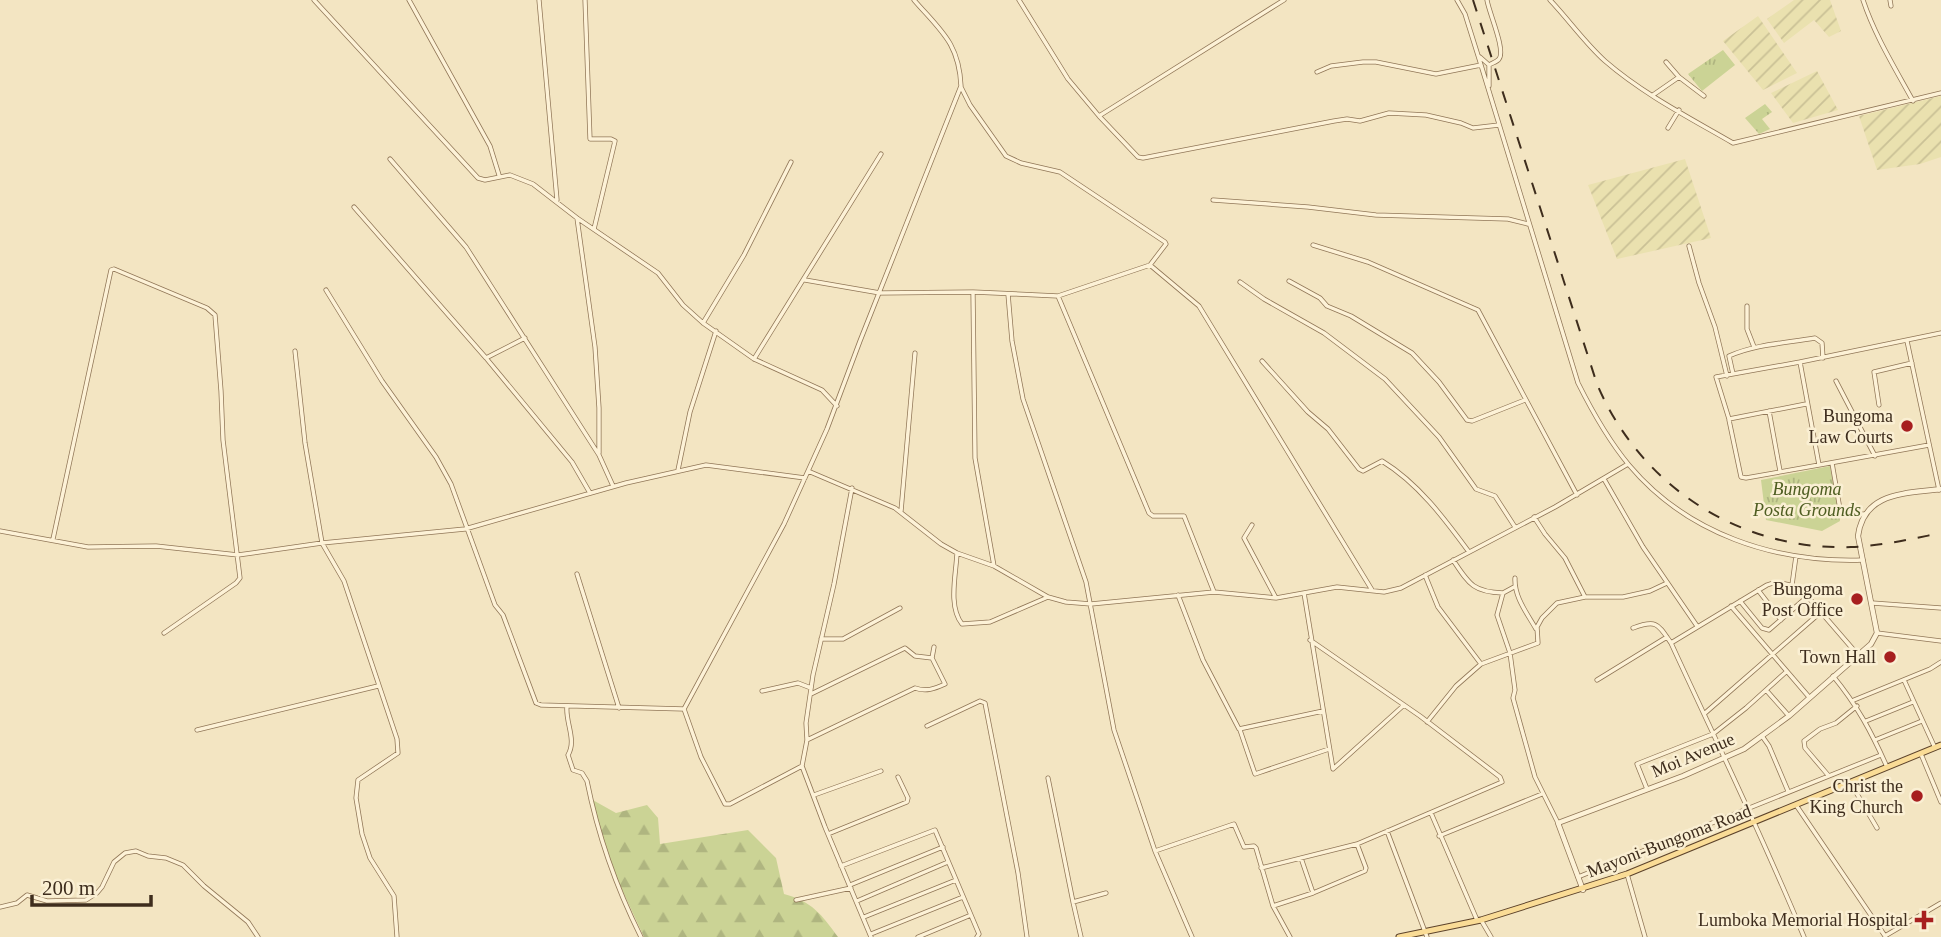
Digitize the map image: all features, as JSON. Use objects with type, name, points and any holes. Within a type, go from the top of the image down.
[{"type":"main road","name":"Mayoni-Bungoma Road","points":[[1399,937],[1426,935],[1583,890],[1938,747]]},
{"type":"street","points":[[314,0],[478,178],[485,180],[510,175],[519,177],[557,201],[658,273],[683,305],[703,323],[754,359],[822,390],[837,407]]},
{"type":"street","points":[[410,0],[490,146],[499,176]]},
{"type":"street","points":[[539,0],[557,201]]},
{"type":"street","points":[[585,0],[590,139],[614,139],[615,144],[594,229]]},
{"type":"street","points":[[805,280],[880,293],[973,292],[1058,296],[1150,265],[1166,243],[1060,172],[1021,163],[1006,156],[970,105],[961,86],[960,65],[954,49],[915,0]]},
{"type":"street","points":[[1019,0],[1060,68],[1099,116],[1138,157],[1334,121],[1360,121],[1389,113],[1426,115],[1473,128],[1499,125]]},
{"type":"street","points":[[1099,116],[1284,0]]},
{"type":"street","points":[[1457,0],[1465,14],[1479,56],[1578,383],[1589,405],[1628,464],[1666,500],[1706,527],[1749,547],[1797,556],[1841,561],[1863,560]]},
{"type":"street","points":[[1487,0],[1501,47],[1500,59],[1489,65]]},
{"type":"street","points":[[1550,0],[1597,53],[1665,105],[1679,110],[1733,143],[1941,93]]},
{"type":"street","points":[[1863,0],[1881,45],[1913,101]]},
{"type":"street","points":[[1890,0],[1891,6]]},
{"type":"street","points":[[1479,56],[1489,65],[1489,88]]},
{"type":"street","points":[[1317,72],[1331,66],[1363,62],[1376,62],[1436,74],[1481,65]]},
{"type":"street","points":[[1666,62],[1679,77],[1704,96]]},
{"type":"street","points":[[1653,95],[1679,77]]},
{"type":"street","points":[[802,766],[730,804],[725,804],[701,757],[684,709],[806,478],[837,407],[860,341],[961,86]]},
{"type":"street","points":[[1668,128],[1679,110]]},
{"type":"street","points":[[754,359],[881,154]]},
{"type":"street","points":[[390,159],[466,247],[599,455],[613,486]]},
{"type":"street","points":[[703,323],[744,255],[791,162]]},
{"type":"street","points":[[1213,200],[1377,215],[1507,219],[1528,224]]},
{"type":"street","points":[[354,207],[486,358],[572,462],[590,493]]},
{"type":"street","points":[[578,218],[595,347],[599,455]]},
{"type":"street","points":[[1313,245],[1368,262],[1478,310],[1577,495]]},
{"type":"street","points":[[1689,246],[1715,327],[1727,376]]},
{"type":"street","points":[[1150,265],[1199,306],[1371,590]]},
{"type":"street","points":[[53,539],[113,269],[207,308],[215,315],[223,440],[239,581],[164,633]]},
{"type":"street","points":[[1289,281],[1320,298],[1327,306],[1351,316],[1412,353],[1470,421],[1525,400]]},
{"type":"street","points":[[1240,282],[1324,333],[1385,379],[1440,437],[1476,489],[1495,496],[1515,527]]},
{"type":"street","points":[[326,290],[382,381],[436,457],[455,494],[465,529],[495,605],[503,615],[536,703],[684,709]]},
{"type":"street","points":[[973,292],[975,458],[994,566]]},
{"type":"street","points":[[1008,294],[1012,341],[1023,399],[1086,582],[1114,730],[1155,850],[1192,937]]},
{"type":"street","points":[[1058,296],[1149,513],[1153,516],[1184,516],[1214,592]]},
{"type":"street","points":[[1747,306],[1747,329],[1754,347]]},
{"type":"street","points":[[678,470],[690,412],[716,331]]},
{"type":"street","points":[[1929,445],[1819,466],[1741,477],[1729,419],[1716,377],[1941,333]]},
{"type":"street","points":[[486,358],[526,338]]},
{"type":"street","points":[[1733,375],[1730,356],[1754,347],[1815,338],[1822,344],[1822,358]]},
{"type":"street","points":[[1907,341],[1940,489],[1885,498],[1864,514],[1858,536],[1877,633],[1941,641]]},
{"type":"street","points":[[295,351],[305,443],[322,543],[344,581],[397,739],[398,753],[358,780],[356,798],[362,834],[370,858],[394,896],[397,937]]},
{"type":"street","points":[[901,512],[915,353]]},
{"type":"street","points":[[1262,361],[1308,412],[1328,429],[1359,469],[1363,471],[1381,461],[1403,475],[1436,508],[1469,552]]},
{"type":"street","points":[[1800,362],[1819,466]]},
{"type":"street","points":[[1879,405],[1874,372],[1912,362]]},
{"type":"street","points":[[1836,381],[1875,456]]},
{"type":"street","points":[[1729,419],[1806,404]]},
{"type":"street","points":[[1769,411],[1781,472]]},
{"type":"street","points":[[1832,463],[1841,515],[1864,514]]},
{"type":"street","points":[[808,471],[852,488],[901,512],[932,539],[957,553],[994,566],[1048,597],[1091,604],[1214,592],[1276,598],[1337,587],[1384,592],[1401,587],[1469,552],[1577,495],[1628,464]]},
{"type":"street","points":[[0,531],[88,547],[156,546],[238,555],[322,543],[465,529],[678,470],[716,466],[806,478]]},
{"type":"street","points":[[1604,478],[1643,547],[1697,626]]},
{"type":"street","points":[[852,488],[811,688],[802,766],[871,935],[963,897]]},
{"type":"street","points":[[1534,517],[1565,558],[1585,597]]},
{"type":"street","points":[[1252,525],[1244,538],[1276,598]]},
{"type":"street","points":[[957,553],[955,608],[962,624],[990,622],[1048,597]]},
{"type":"street","points":[[1792,585],[1797,556]]},
{"type":"street","points":[[1453,560],[1466,580],[1482,593],[1503,593],[1514,587]]},
{"type":"street","points":[[577,575],[619,708]]},
{"type":"street","points":[[1424,575],[1438,607],[1481,664]]},
{"type":"street","points":[[1427,722],[1456,686],[1481,664],[1538,643],[1537,631],[1514,587],[1515,578]]},
{"type":"street","points":[[1671,643],[1758,590],[1776,582],[1801,589],[1858,655]]},
{"type":"street","points":[[1537,631],[1542,618],[1557,603],[1585,597],[1623,597],[1650,591],[1667,583]]},
{"type":"street","points":[[1758,590],[1781,620]]},
{"type":"street","points":[[1304,593],[1333,769],[1404,705]]},
{"type":"street","points":[[1503,593],[1497,615],[1510,653],[1515,690],[1513,698],[1542,794],[1546,796],[1559,823],[1583,890]]},
{"type":"street","points":[[1178,595],[1203,660],[1240,730],[1255,774],[1329,749]]},
{"type":"street","points":[[1740,601],[1762,628],[1769,630],[1807,597]]},
{"type":"street","points":[[1872,603],[1941,608]]},
{"type":"street","points":[[1731,606],[1809,697]]},
{"type":"street","points":[[821,639],[843,639],[900,608]]},
{"type":"street","points":[[1704,714],[1821,612]]},
{"type":"street","points":[[1633,628],[1644,624],[1657,624],[1668,637],[1746,809],[1772,857],[1804,937]]},
{"type":"street","name":"Moi Avenue","points":[[1559,823],[1744,749],[1789,716],[1871,644],[1877,633]]},
{"type":"street","points":[[1597,680],[1668,637]]},
{"type":"street","points":[[1261,868],[1357,844],[1502,783],[1427,722],[1310,640]]},
{"type":"street","points":[[807,740],[915,688],[934,689],[945,684],[932,657],[934,647]]},
{"type":"street","points":[[811,694],[905,648],[915,656],[932,657]]},
{"type":"street","points":[[1854,701],[1941,662]]},
{"type":"street","points":[[1647,790],[1637,764],[1713,734],[1786,672]]},
{"type":"street","points":[[1833,676],[1857,706],[1888,769]]},
{"type":"street","points":[[1904,680],[1922,721],[1938,747]]},
{"type":"street","points":[[762,691],[798,683],[811,688]]},
{"type":"street","points":[[197,730],[378,686]]},
{"type":"street","points":[[1766,690],[1789,716]]},
{"type":"street","points":[[927,726],[980,702],[985,703],[1018,873],[1027,937]]},
{"type":"street","points":[[1866,722],[1914,702]]},
{"type":"street","points":[[567,706],[566,720],[572,738],[572,749],[568,755],[570,766],[576,772],[582,773],[587,781],[601,840],[621,897],[640,937]]},
{"type":"street","points":[[1828,775],[1805,748],[1804,741],[1821,729],[1836,723],[1857,706]]},
{"type":"street","points":[[1240,730],[1323,711]]},
{"type":"street","points":[[1875,740],[1922,721]]},
{"type":"street","points":[[1762,736],[1769,746],[1788,792]]},
{"type":"street","points":[[1921,754],[1941,802]]},
{"type":"street","points":[[1578,877],[1881,755]]},
{"type":"street","points":[[814,795],[881,771]]},
{"type":"street","points":[[828,834],[907,802],[908,798],[898,777]]},
{"type":"street","points":[[1048,778],[1081,937]]},
{"type":"street","points":[[1850,782],[1877,828]]},
{"type":"street","points":[[1439,836],[1542,794]]},
{"type":"street","points":[[1796,805],[1885,936],[1941,903]]},
{"type":"street","points":[[1431,813],[1439,836],[1479,920],[1491,937]]},
{"type":"street","points":[[1155,850],[1234,824],[1244,847],[1255,847],[1273,906],[1290,937]]},
{"type":"street","points":[[841,866],[933,829],[979,934],[977,937]]},
{"type":"street","points":[[1387,831],[1426,935]]},
{"type":"street","points":[[1273,906],[1313,893],[1366,870],[1357,844]]},
{"type":"street","points":[[796,900],[850,887],[943,847]]},
{"type":"street","points":[[0,907],[17,903],[27,895],[47,901],[86,900],[97,894],[114,862],[125,853],[136,851],[183,865],[248,922],[258,937]]},
{"type":"street","points":[[1301,859],[1313,893]]},
{"type":"street","points":[[856,901],[948,862]]},
{"type":"street","points":[[1627,874],[1645,937]]},
{"type":"street","points":[[863,918],[956,880]]},
{"type":"street","points":[[1073,902],[1106,893]]},
{"type":"street","points":[[918,937],[971,915]]},
{"type":"shaded area","points":[[1794,0],[1830,0],[1841,31],[1829,37],[1814,20],[1784,43],[1767,19]]},
{"type":"shaded area","points":[[1758,16],[1797,73],[1763,90],[1723,41]]},
{"type":"shaded area","points":[[1817,71],[1838,110],[1793,123],[1771,93]]},
{"type":"shaded area","points":[[1941,96],[1941,157],[1920,164],[1877,170],[1859,116]]},
{"type":"shaded area","points":[[1685,159],[1711,238],[1617,259],[1588,185]]},
{"type":"green space","points":[[1723,50],[1735,65],[1702,91],[1688,74]]},
{"type":"green space","points":[[1765,104],[1772,112],[1762,119],[1770,129],[1759,134],[1745,118]]},
{"type":"green space","name":"Bungoma Posta Grounds","points":[[1830,466],[1840,521],[1822,531],[1766,520],[1761,480]]},
{"type":"green space","points":[[591,799],[616,813],[647,805],[658,818],[660,844],[748,830],[776,858],[784,894],[815,910],[838,937],[644,937],[610,864]]},
{"type":"railway","points":[[1473,0],[1597,384],[1616,420],[1639,453],[1667,481],[1699,505],[1733,524],[1771,538],[1810,545],[1851,547],[1885,544],[1941,533]]},
{"type":"place","name":"Bungoma Law Courts","points":[[1907,426]]},
{"type":"place","name":"Bungoma Post Office","points":[[1857,599]]},
{"type":"place","name":"Town Hall","points":[[1890,657]]},
{"type":"place","name":"Christ the King Church","points":[[1917,796]]},
{"type":"place","name":"Lumboka Memorial Hospital","points":[[1924,920]]}]
